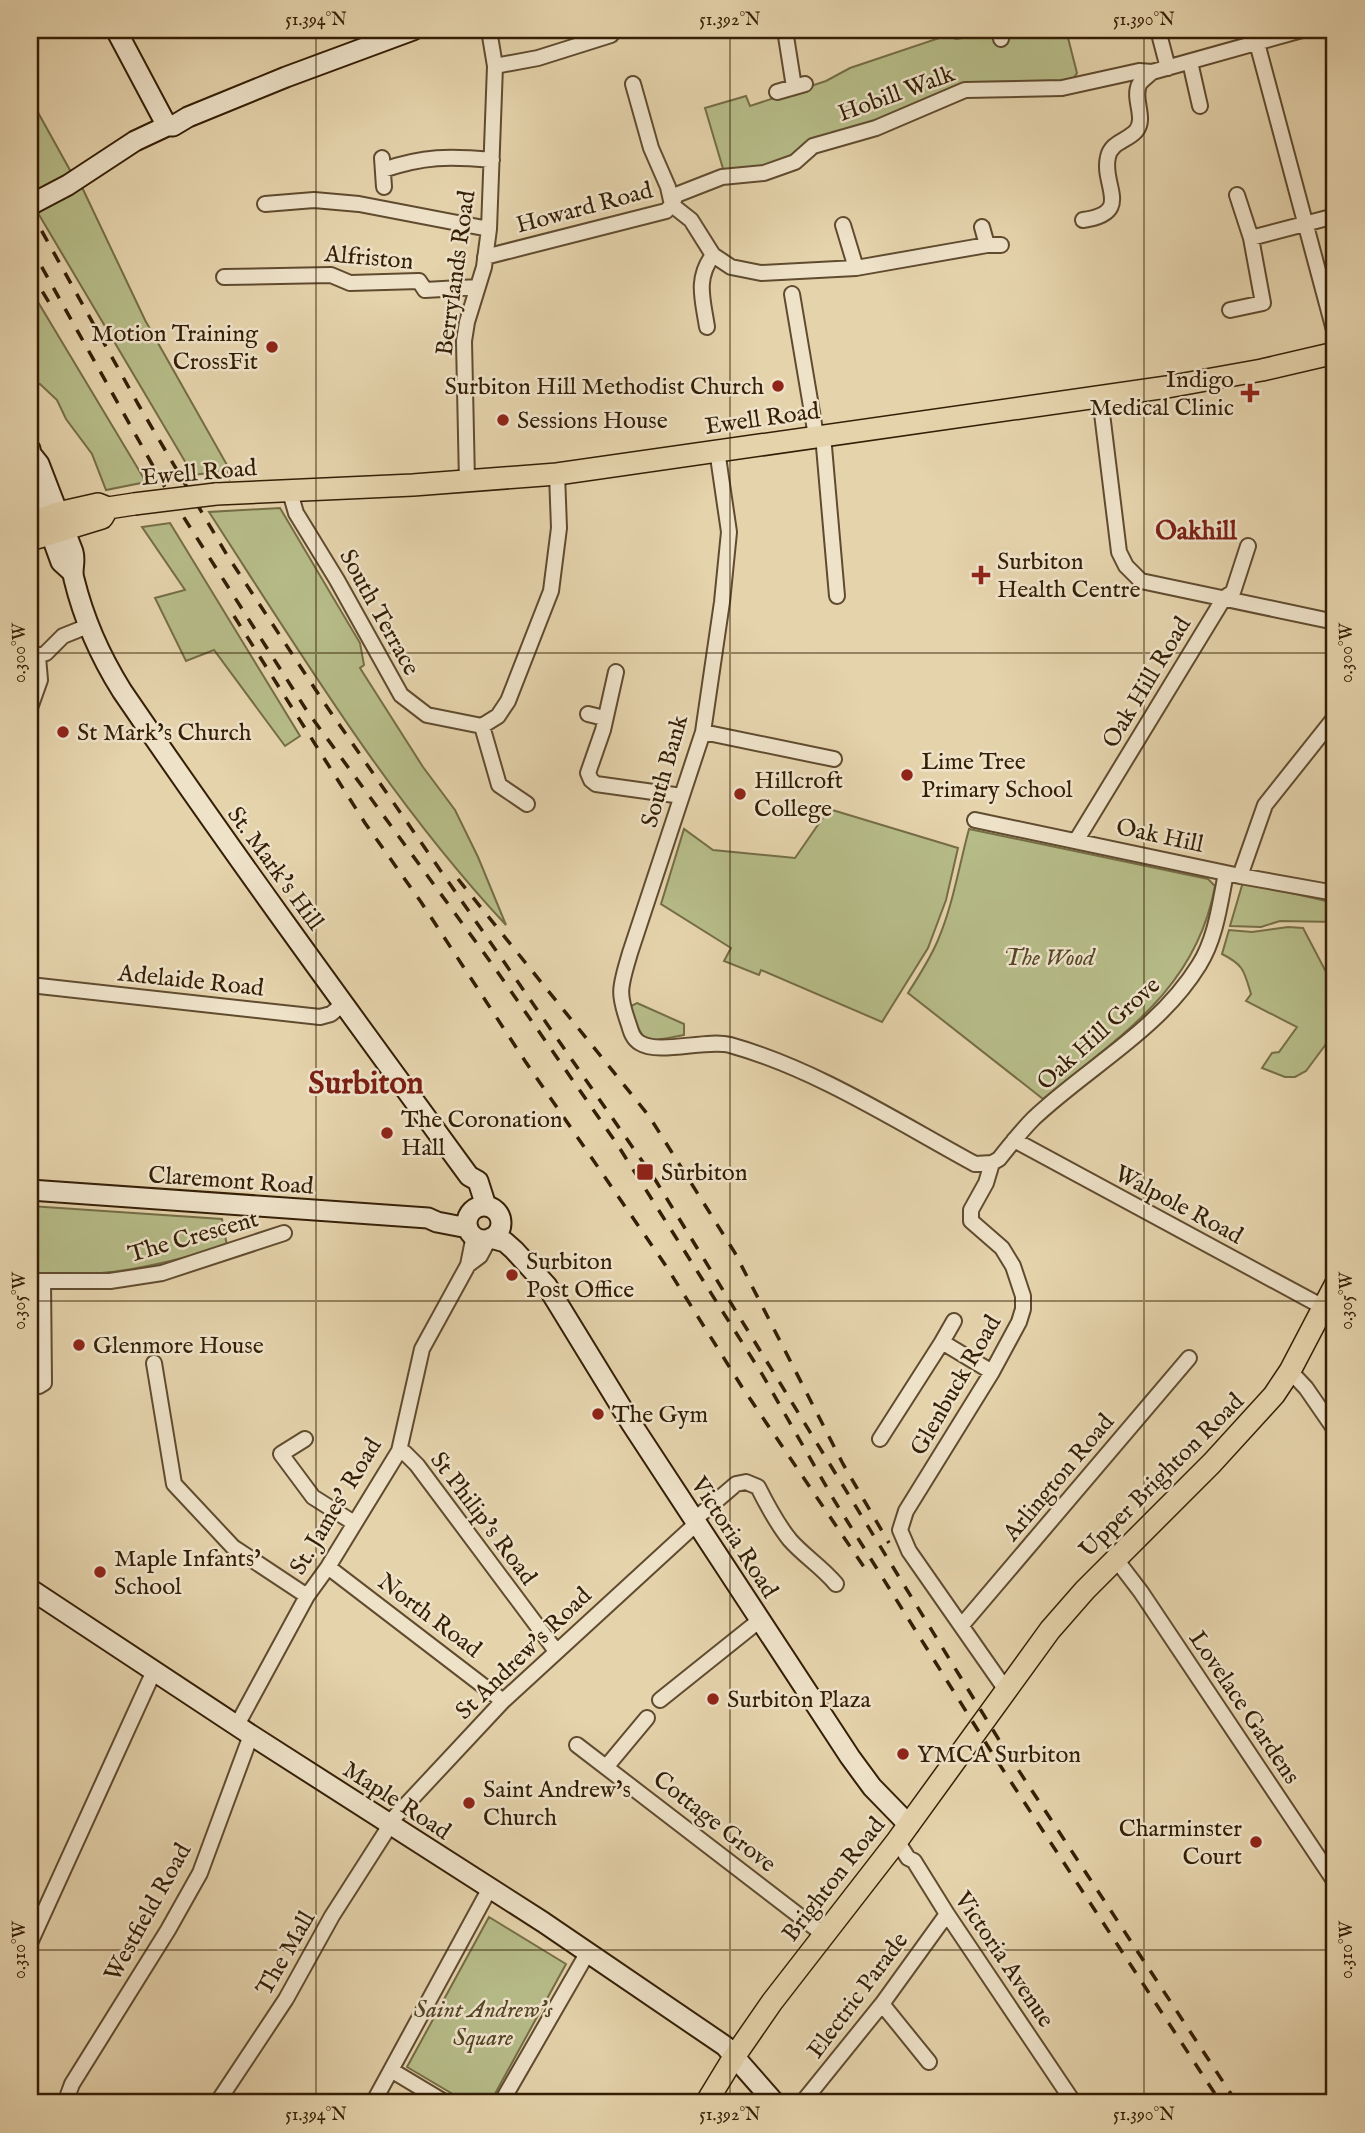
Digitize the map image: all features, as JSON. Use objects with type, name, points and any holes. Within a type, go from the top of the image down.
[{"type":"main road","points":[[116,30],[167,126]]},
{"type":"main road","points":[[34,203],[68,185],[117,152],[167,126],[173,126],[188,117],[286,77],[413,30]]},
{"type":"main road","name":"Ewell Road","points":[[46,526],[98,504],[108,509],[216,494],[467,482],[557,474],[1219,379],[1335,354]]},
{"type":"main road","points":[[30,454],[39,464],[46,526]]},
{"type":"main road","points":[[30,477],[46,526]]},
{"type":"main road","name":"St. Mark's Hill","points":[[46,526],[61,562],[72,572],[88,626],[106,665],[122,691],[255,882],[470,1176],[478,1181],[482,1224]]},
{"type":"main road","name":"Claremont Road","points":[[30,1189],[482,1224]]},
{"type":"main road","name":"Victoria Road","points":[[482,1224],[513,1232],[531,1267],[547,1286],[696,1522],[903,1833]]},
{"type":"main road","name":"Upper Brighton Road","points":[[1006,1690],[1062,1615],[1256,1417],[1290,1371],[1335,1285]]},
{"type":"main road","name":"Maple Road","points":[[30,1589],[587,1952],[725,2046],[775,2103]]},
{"type":"main road","name":"Brighton Road","points":[[706,2103],[734,2057],[823,1934],[903,1833],[1006,1690]]},
{"type":"street","name":"Berrylands Road","points":[[467,482],[464,341],[485,257],[488,229],[495,66],[489,30]]},
{"type":"street","points":[[777,92],[800,85],[785,30]]},
{"type":"street","points":[[1158,30],[1168,68]]},
{"type":"street","name":"Hobill Walk","points":[[672,205],[676,195],[699,185],[722,177],[764,173],[795,162],[813,146],[876,128],[965,90],[1062,88],[1139,71],[1152,72],[1264,37],[1302,30]]},
{"type":"street","points":[[495,66],[538,58],[611,35]]},
{"type":"street","points":[[1264,37],[1282,137],[1335,334]]},
{"type":"street","points":[[1190,62],[1200,106]]},
{"type":"street","points":[[1083,220],[1102,215],[1111,206],[1113,196],[1107,158],[1111,149],[1137,131],[1140,120],[1137,100],[1139,85],[1152,72]]},
{"type":"street","points":[[633,84],[651,148],[668,187],[672,205]]},
{"type":"street","points":[[384,187],[382,164],[454,156],[492,160]]},
{"type":"street","points":[[1230,310],[1263,303],[1251,238],[1237,195]]},
{"type":"street","points":[[265,204],[314,200],[359,204],[488,229]]},
{"type":"street","name":"Howard Road","points":[[485,257],[666,211],[672,205],[691,220],[713,255]]},
{"type":"street","points":[[1251,238],[1335,216]]},
{"type":"street","points":[[843,225],[856,268]]},
{"type":"street","points":[[707,327],[701,285],[704,267],[713,255],[731,267],[761,273],[856,268],[994,245],[982,227]]},
{"type":"street","name":"Alfriston","points":[[224,277],[254,284],[331,275],[350,284],[419,281],[425,290],[478,287]]},
{"type":"street","points":[[792,294],[820,436],[837,596]]},
{"type":"street","points":[[1100,397],[1119,552],[1126,566],[1141,581],[1335,622]]},
{"type":"street","name":"South Bank","points":[[718,450],[729,532],[703,732],[620,986],[620,999],[632,1035],[639,1043],[648,1046],[726,1044],[743,1049],[841,1091],[975,1164],[992,1163]]},
{"type":"street","points":[[527,804],[499,785],[482,726],[498,716],[508,701],[551,591],[559,528],[557,474]]},
{"type":"street","name":"South Terrace","points":[[290,492],[296,513],[401,695],[427,715],[482,726]]},
{"type":"street","name":"Oak Hill Road","points":[[1076,841],[1224,598],[1233,592],[1248,546]]},
{"type":"street","points":[[30,708],[40,676],[34,658],[46,653],[63,636],[88,626]]},
{"type":"street","points":[[616,672],[596,754],[588,773],[591,780],[596,784],[682,796]]},
{"type":"street","points":[[588,714],[604,718]]},
{"type":"street","name":"Oak Hill Grove","points":[[992,1163],[1035,1118],[1150,1023],[1187,981],[1200,964],[1233,874],[1265,805],[1335,717]]},
{"type":"street","points":[[703,732],[834,759]]},
{"type":"street","name":"Oak Hill","points":[[975,820],[1335,893]]},
{"type":"street","name":"Adelaide Road","points":[[30,985],[320,1017],[331,1014],[344,1003]]},
{"type":"street","name":"Walpole Road","points":[[1014,1140],[1323,1307]]},
{"type":"street","name":"Glenbuck Road","points":[[992,1163],[986,1183],[971,1210],[971,1221],[1002,1248],[1013,1266],[1021,1288],[1023,1309],[1019,1322],[992,1372],[906,1511],[900,1530],[909,1551],[1006,1690]]},
{"type":"street","name":"St. James' Road","points":[[244,1730],[307,1596],[328,1567],[399,1451],[422,1349],[468,1265],[480,1256],[482,1224]]},
{"type":"street","name":"The Crescent","points":[[36,1281],[110,1281],[171,1270],[284,1233]]},
{"type":"street","points":[[30,1385],[39,1387],[44,1383],[36,1281]]},
{"type":"street","points":[[880,1439],[886,1419],[942,1342],[954,1321]]},
{"type":"street","points":[[942,1342],[992,1372]]},
{"type":"street","name":"Arlington Road","points":[[962,1625],[1189,1358]]},
{"type":"street","points":[[153,1363],[174,1484],[233,1547],[307,1596]]},
{"type":"street","points":[[1290,1371],[1306,1388],[1335,1430]]},
{"type":"street","points":[[305,1439],[281,1454],[313,1497],[354,1524]]},
{"type":"street","name":"St Philip's Road","points":[[399,1451],[405,1453],[417,1465],[556,1650]]},
{"type":"street","name":"St Andrew's Road","points":[[389,1823],[503,1700],[696,1522],[727,1490],[737,1484],[746,1482],[758,1487],[775,1520],[790,1540],[821,1567],[835,1584]]},
{"type":"street","name":"Lovelace Gardens","points":[[1115,1558],[1141,1592],[1335,1882]]},
{"type":"street","name":"North Road","points":[[328,1567],[503,1700]]},
{"type":"street","points":[[660,1700],[760,1619]]},
{"type":"street","points":[[30,1943],[153,1671]]},
{"type":"street","points":[[607,1766],[647,1718]]},
{"type":"street","name":"Westfield Road","points":[[65,2103],[72,2084],[168,1930],[200,1873],[244,1730]]},
{"type":"street","name":"Cottage Grove","points":[[577,1745],[823,1934]]},
{"type":"street","name":"The Mall","points":[[217,2103],[286,1999],[332,1916],[389,1823]]},
{"type":"street","name":"Victoria Avenue","points":[[903,1833],[908,1857],[914,1861],[1074,2103]]},
{"type":"street","points":[[373,2103],[489,1888]]},
{"type":"street","name":"Electric Parade","points":[[802,2103],[881,2004],[947,1914]]},
{"type":"street","points":[[501,2103],[587,1952]]},
{"type":"street","points":[[881,2004],[929,2062]]},
{"type":"street","points":[[391,2070],[446,2103]]},
{"type":"green space","points":[[1028,30],[1066,30],[1077,73],[1072,81],[976,82],[946,91],[764,168],[744,167],[724,172],[705,108],[746,96],[750,106],[826,81],[850,68],[948,35],[956,39],[982,35],[985,38]]},
{"type":"green space","points":[[30,98],[71,172],[31,196],[30,195]]},
{"type":"green space","points":[[80,183],[145,320],[227,465],[229,479],[217,472],[193,475],[38,213]]},
{"type":"green space","points":[[30,287],[146,482],[106,490],[92,454],[66,419],[57,400],[40,384],[31,385]]},
{"type":"green space","points":[[280,508],[360,643],[364,665],[360,668],[423,767],[455,810],[506,925],[464,877],[385,777],[209,512]]},
{"type":"green space","points":[[170,523],[300,736],[285,746],[214,650],[186,661],[155,598],[185,590],[142,527]]},
{"type":"green space","points":[[829,809],[958,848],[946,900],[928,948],[882,1022],[761,970],[759,975],[724,961],[731,948],[661,904],[684,829],[713,850],[795,858]]},
{"type":"green space","name":"The Wood","points":[[969,829],[1208,879],[1215,886],[1205,923],[1191,955],[1172,983],[1150,1009],[1125,1032],[1043,1099],[908,993],[943,927]]},
{"type":"green space","points":[[1243,882],[1335,903],[1335,922],[1280,921],[1261,927],[1230,926]]},
{"type":"green space","points":[[1288,927],[1303,928],[1335,989],[1335,1032],[1306,1071],[1295,1077],[1285,1077],[1262,1068],[1272,1053],[1279,1052],[1297,1027],[1246,1001],[1251,994],[1245,974],[1239,965],[1222,954],[1229,930],[1252,932]]},
{"type":"green space","points":[[637,1003],[684,1024],[684,1035],[647,1039],[637,1029],[629,1007]]},
{"type":"green space","points":[[30,1206],[222,1219],[227,1246],[177,1260],[106,1273],[30,1274]]},
{"type":"green space","name":"Saint Andrew's Square","points":[[489,1917],[566,1964],[490,2103],[468,2103],[407,2067]]},
{"type":"railway","points":[[30,210],[138,404],[227,555],[325,704],[656,1181],[1004,1748],[1237,2103]]},
{"type":"railway","points":[[30,246],[167,491],[307,711],[492,964],[617,1144],[762,1374],[834,1500],[994,1756],[1221,2103]]},
{"type":"railway","points":[[30,271],[53,309]]},
{"type":"railway","points":[[234,616],[365,823],[666,1266],[742,1387],[866,1570]]},
{"type":"railway","points":[[458,879],[649,1116],[735,1253],[843,1464],[889,1543]]},
{"type":"place","name":"Motion Training CrossFit","points":[[272,347]]},
{"type":"place","name":"Surbiton Hill Methodist Church","points":[[778,386]]},
{"type":"place","name":"Indigo Medical Clinic","points":[[1250,393]]},
{"type":"place","name":"Sessions House","points":[[503,420]]},
{"type":"place","name":"Surbiton Health Centre","points":[[981,575]]},
{"type":"place","name":"St Mark's Church","points":[[63,732]]},
{"type":"place","name":"Lime Tree Primary School","points":[[907,775]]},
{"type":"place","name":"Hillcroft College","points":[[740,794]]},
{"type":"place","name":"The Coronation Hall","points":[[387,1133]]},
{"type":"place","name":"Surbiton","points":[[645,1172]]},
{"type":"place","name":"Surbiton Post Office","points":[[512,1275]]},
{"type":"place","name":"Glenmore House","points":[[79,1345]]},
{"type":"place","name":"The Gym","points":[[598,1414]]},
{"type":"place","name":"Maple Infants' School","points":[[100,1572]]},
{"type":"place","name":"Surbiton Plaza","points":[[713,1699]]},
{"type":"place","name":"YMCA Surbiton","points":[[903,1754]]},
{"type":"place","name":"Saint Andrew's Church","points":[[469,1803]]},
{"type":"place","name":"Charminster Court","points":[[1256,1842]]},
{"type":"district","name":"Oakhill","points":[[1196,530]]},
{"type":"district","name":"Surbiton","points":[[366,1082]]}]
